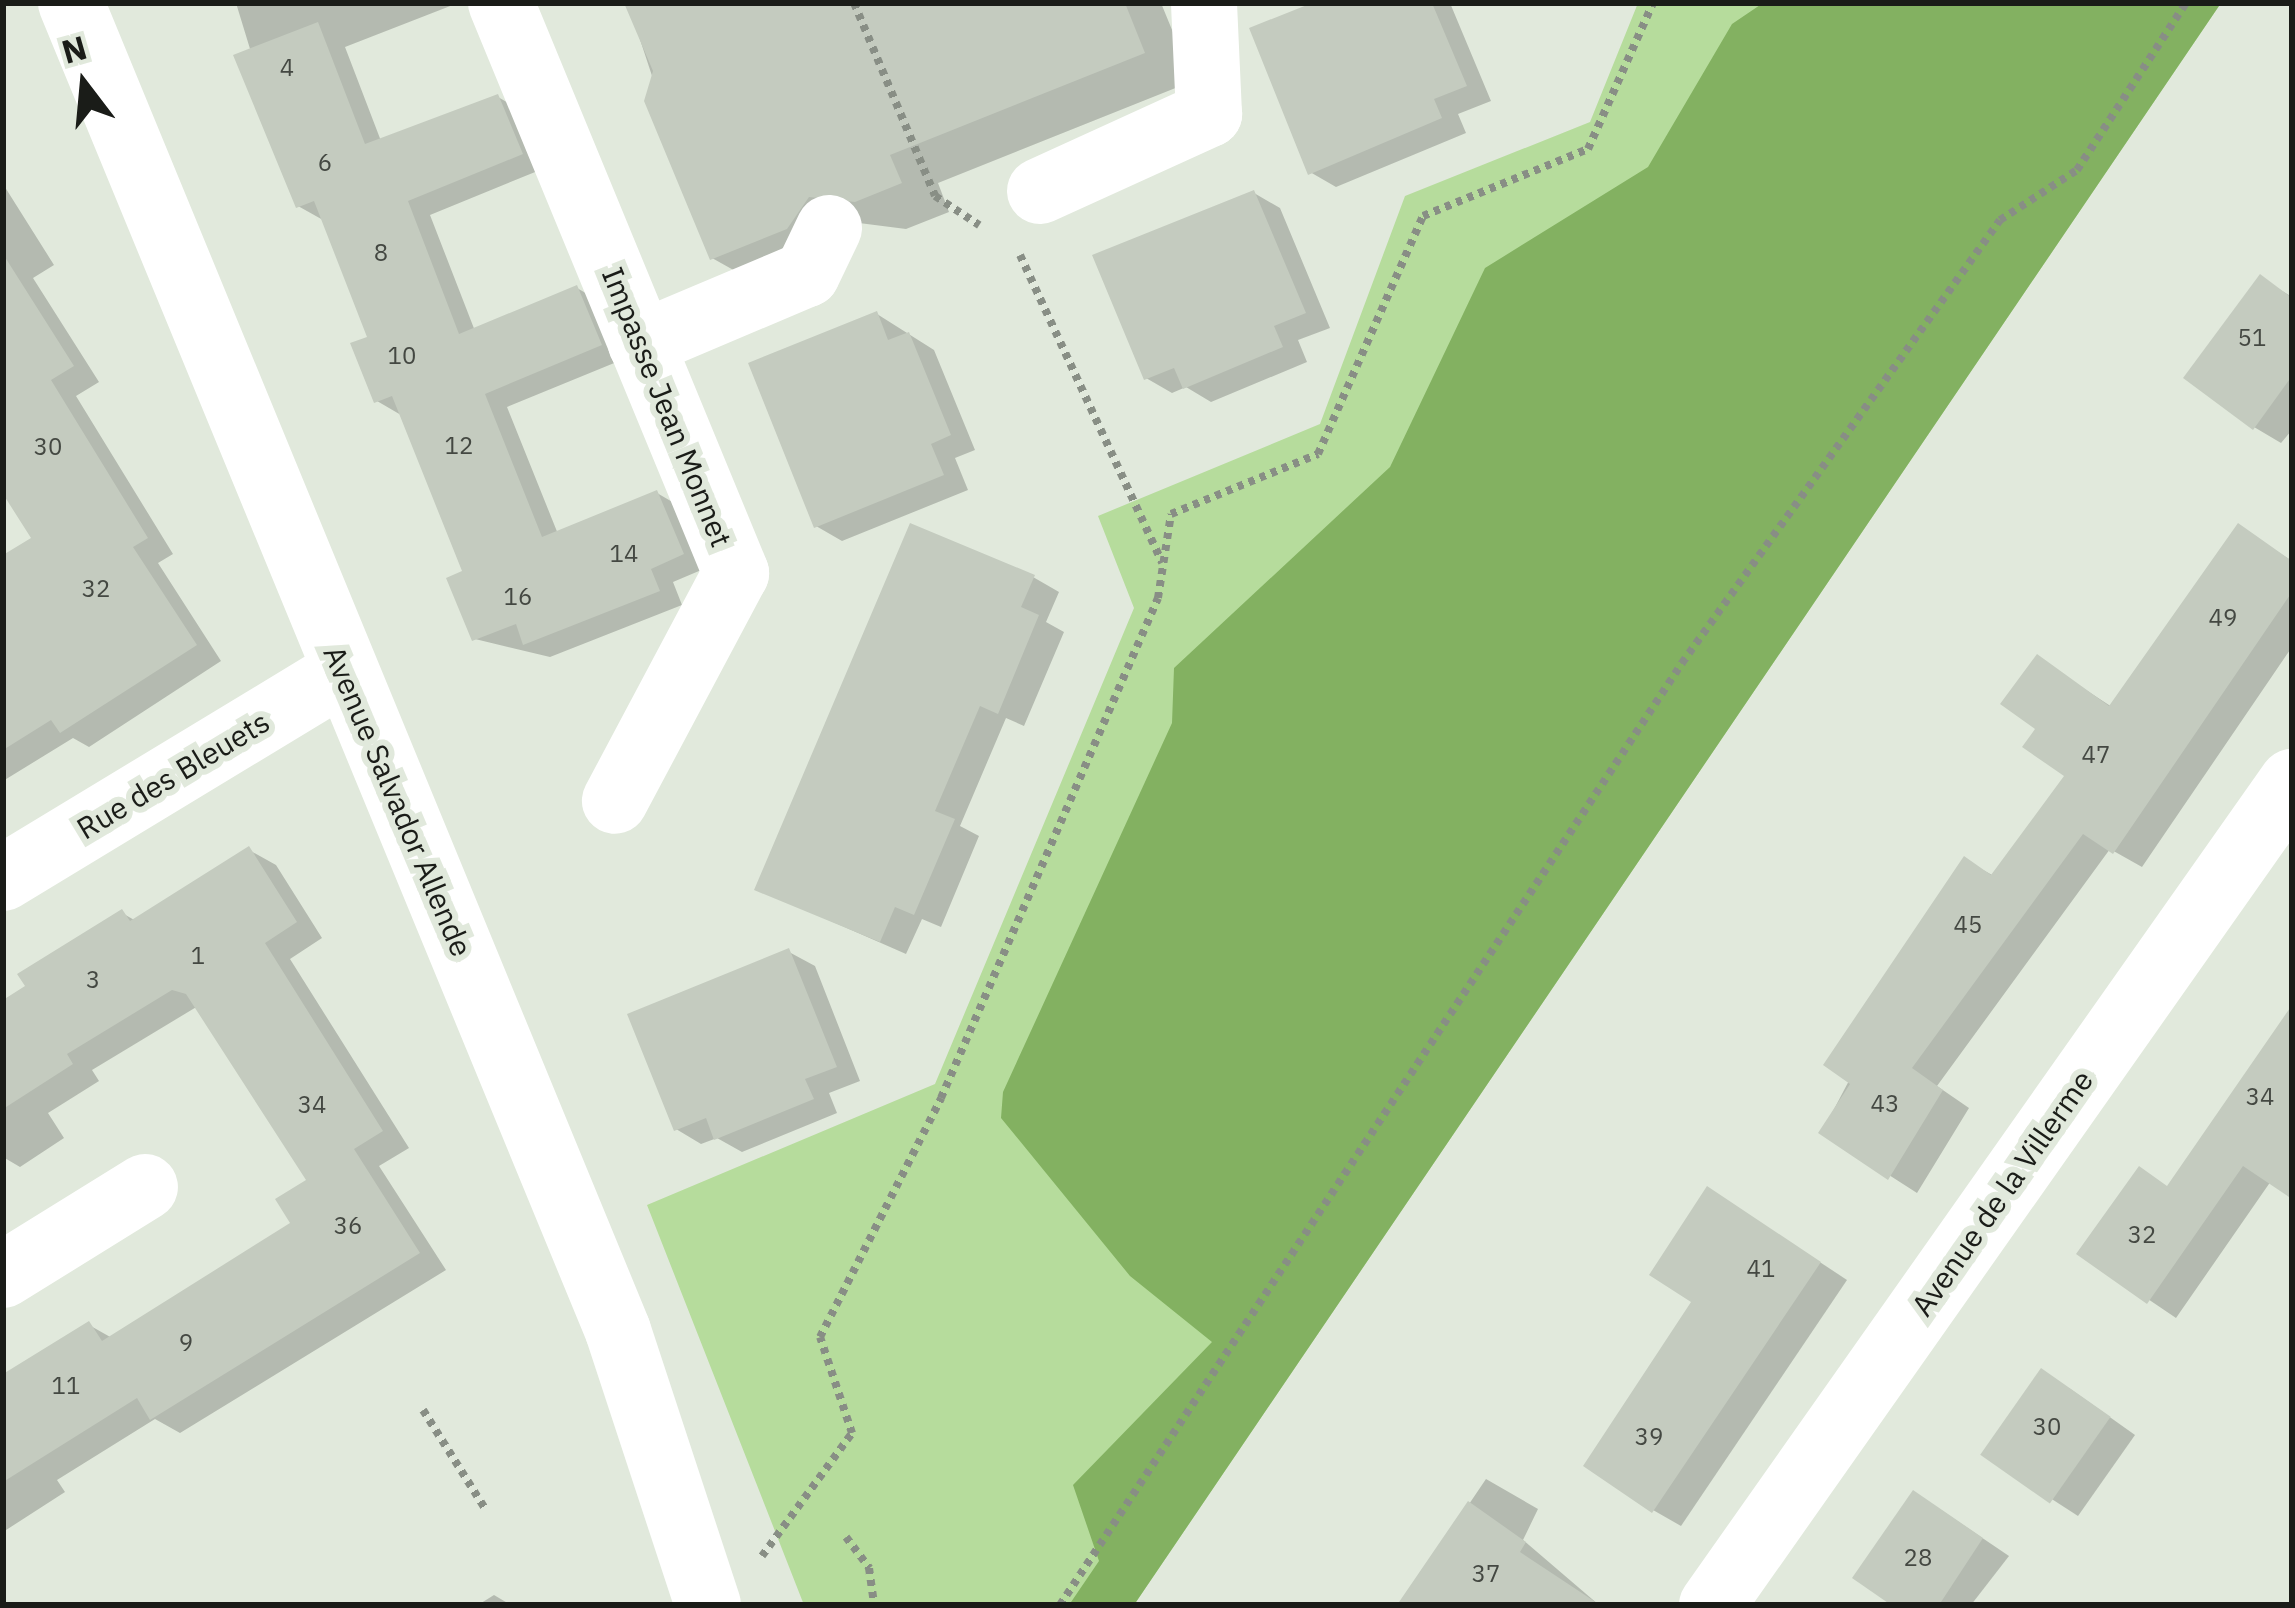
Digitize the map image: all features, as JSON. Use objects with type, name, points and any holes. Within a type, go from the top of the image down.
[{"type":"street","name":"Avenue Salvador Allende","points":[[71,3],[618,1331],[706,1598]]},
{"type":"street","name":"Impasse Jean Monnet","points":[[500,3],[736,573],[615,801]]},
{"type":"street","points":[[1040,191],[1209,114],[1204,3]]},
{"type":"street","points":[[641,344],[807,274],[829,228]]},
{"type":"street","name":"Rue des Bleuets","points":[[3,878],[343,672]]},
{"type":"street","name":"Avenue de la Villerme","points":[[1712,1605],[2292,782]]},
{"type":"street","points":[[3,1275],[145,1187]]},
{"type":"path","points":[[854,3],[935,196],[1018,250],[1162,564]]},
{"type":"path","points":[[706,1598],[761,1558],[852,1433],[820,1337],[941,1098],[1157,598],[1172,514],[1318,454],[1423,216],[1588,148],[1653,3]]},
{"type":"path","points":[[1060,1605],[1682,663],[2000,220],[2077,170],[2186,3]]},
{"type":"path","points":[[423,1410],[484,1507]]},
{"type":"path","points":[[846,1537],[868,1568],[874,1605]]},
{"type":"green space","points":[[1638,3],[2221,3],[1134,1605],[804,1605],[647,1205],[935,1084],[1134,608],[1098,516],[1320,424],[1405,196],[1590,122]]},
{"type":"green space","points":[[1763,3],[2221,3],[1134,1605],[1069,1605],[1099,1561],[1073,1485],[1212,1342],[1130,1276],[1001,1118],[1003,1092],[1172,723],[1174,668],[1390,467],[1485,268],[1648,167],[1732,24]]},
{"type":"building","points":[[624,3],[1125,3],[1145,53],[890,155],[902,183],[855,202],[809,197],[787,229],[710,260],[644,101],[653,71]]},
{"type":"building","points":[[1312,3],[1432,3],[1467,86],[1434,99],[1442,118],[1308,175],[1249,28]]},
{"type":"building","points":[[318,22],[365,144],[498,94],[523,154],[408,201],[459,334],[577,285],[602,345],[485,394],[542,537],[657,490],[684,554],[651,569],[660,591],[523,645],[516,624],[472,641],[446,578],[462,571],[392,396],[374,403],[350,343],[367,337],[314,201],[296,208],[233,55]]},
{"type":"building","points":[[1254,190],[1306,313],[1274,326],[1283,347],[1183,389],[1174,368],[1144,380],[1092,255]]},
{"type":"building","points":[[3,254],[74,366],[51,380],[148,538],[133,547],[197,645],[60,733],[51,720],[3,750],[3,555],[31,538],[3,494]]},
{"type":"building","points":[[2260,274],[2292,298],[2292,376],[2253,430],[2183,378]]},
{"type":"building","points":[[877,311],[888,340],[909,332],[951,435],[931,444],[944,475],[814,528],[748,363]]},
{"type":"building","points":[[910,523],[1035,575],[1021,607],[1039,615],[998,714],[980,706],[935,811],[955,819],[914,915],[895,907],[880,942],[754,890]]},
{"type":"building","points":[[2238,523],[2292,561],[2292,592],[2113,854],[2083,834],[1912,1068],[1943,1090],[1888,1180],[1818,1133],[1850,1084],[1823,1065],[1964,856],[1991,875],[2064,776],[2022,747],[2035,729],[2000,704],[2037,654],[2109,706]]},
{"type":"building","points":[[249,846],[297,922],[265,943],[383,1131],[354,1149],[420,1253],[150,1420],[137,1398],[3,1482],[3,1374],[89,1321],[102,1341],[290,1223],[275,1199],[306,1180],[186,994],[172,990],[67,1054],[73,1064],[3,1109],[3,1000],[25,986],[17,974],[122,909],[130,921]]},
{"type":"building","points":[[789,948],[837,1067],[805,1079],[814,1099],[714,1140],[706,1118],[674,1131],[627,1014]]},
{"type":"building","points":[[2292,1005],[2292,1199],[2243,1166],[2147,1304],[2076,1254],[2139,1166],[2167,1186]]},
{"type":"building","points":[[1707,1186],[1821,1262],[1652,1513],[1583,1466],[1691,1302],[1649,1275]]},
{"type":"building","points":[[2041,1368],[2111,1417],[2050,1504],[1980,1455]]},
{"type":"building","points":[[1913,1490],[1983,1538],[1939,1605],[1891,1605],[1852,1578]]},
{"type":"building","points":[[1468,1501],[1526,1542],[1520,1552],[1600,1605],[1397,1605]]}]
